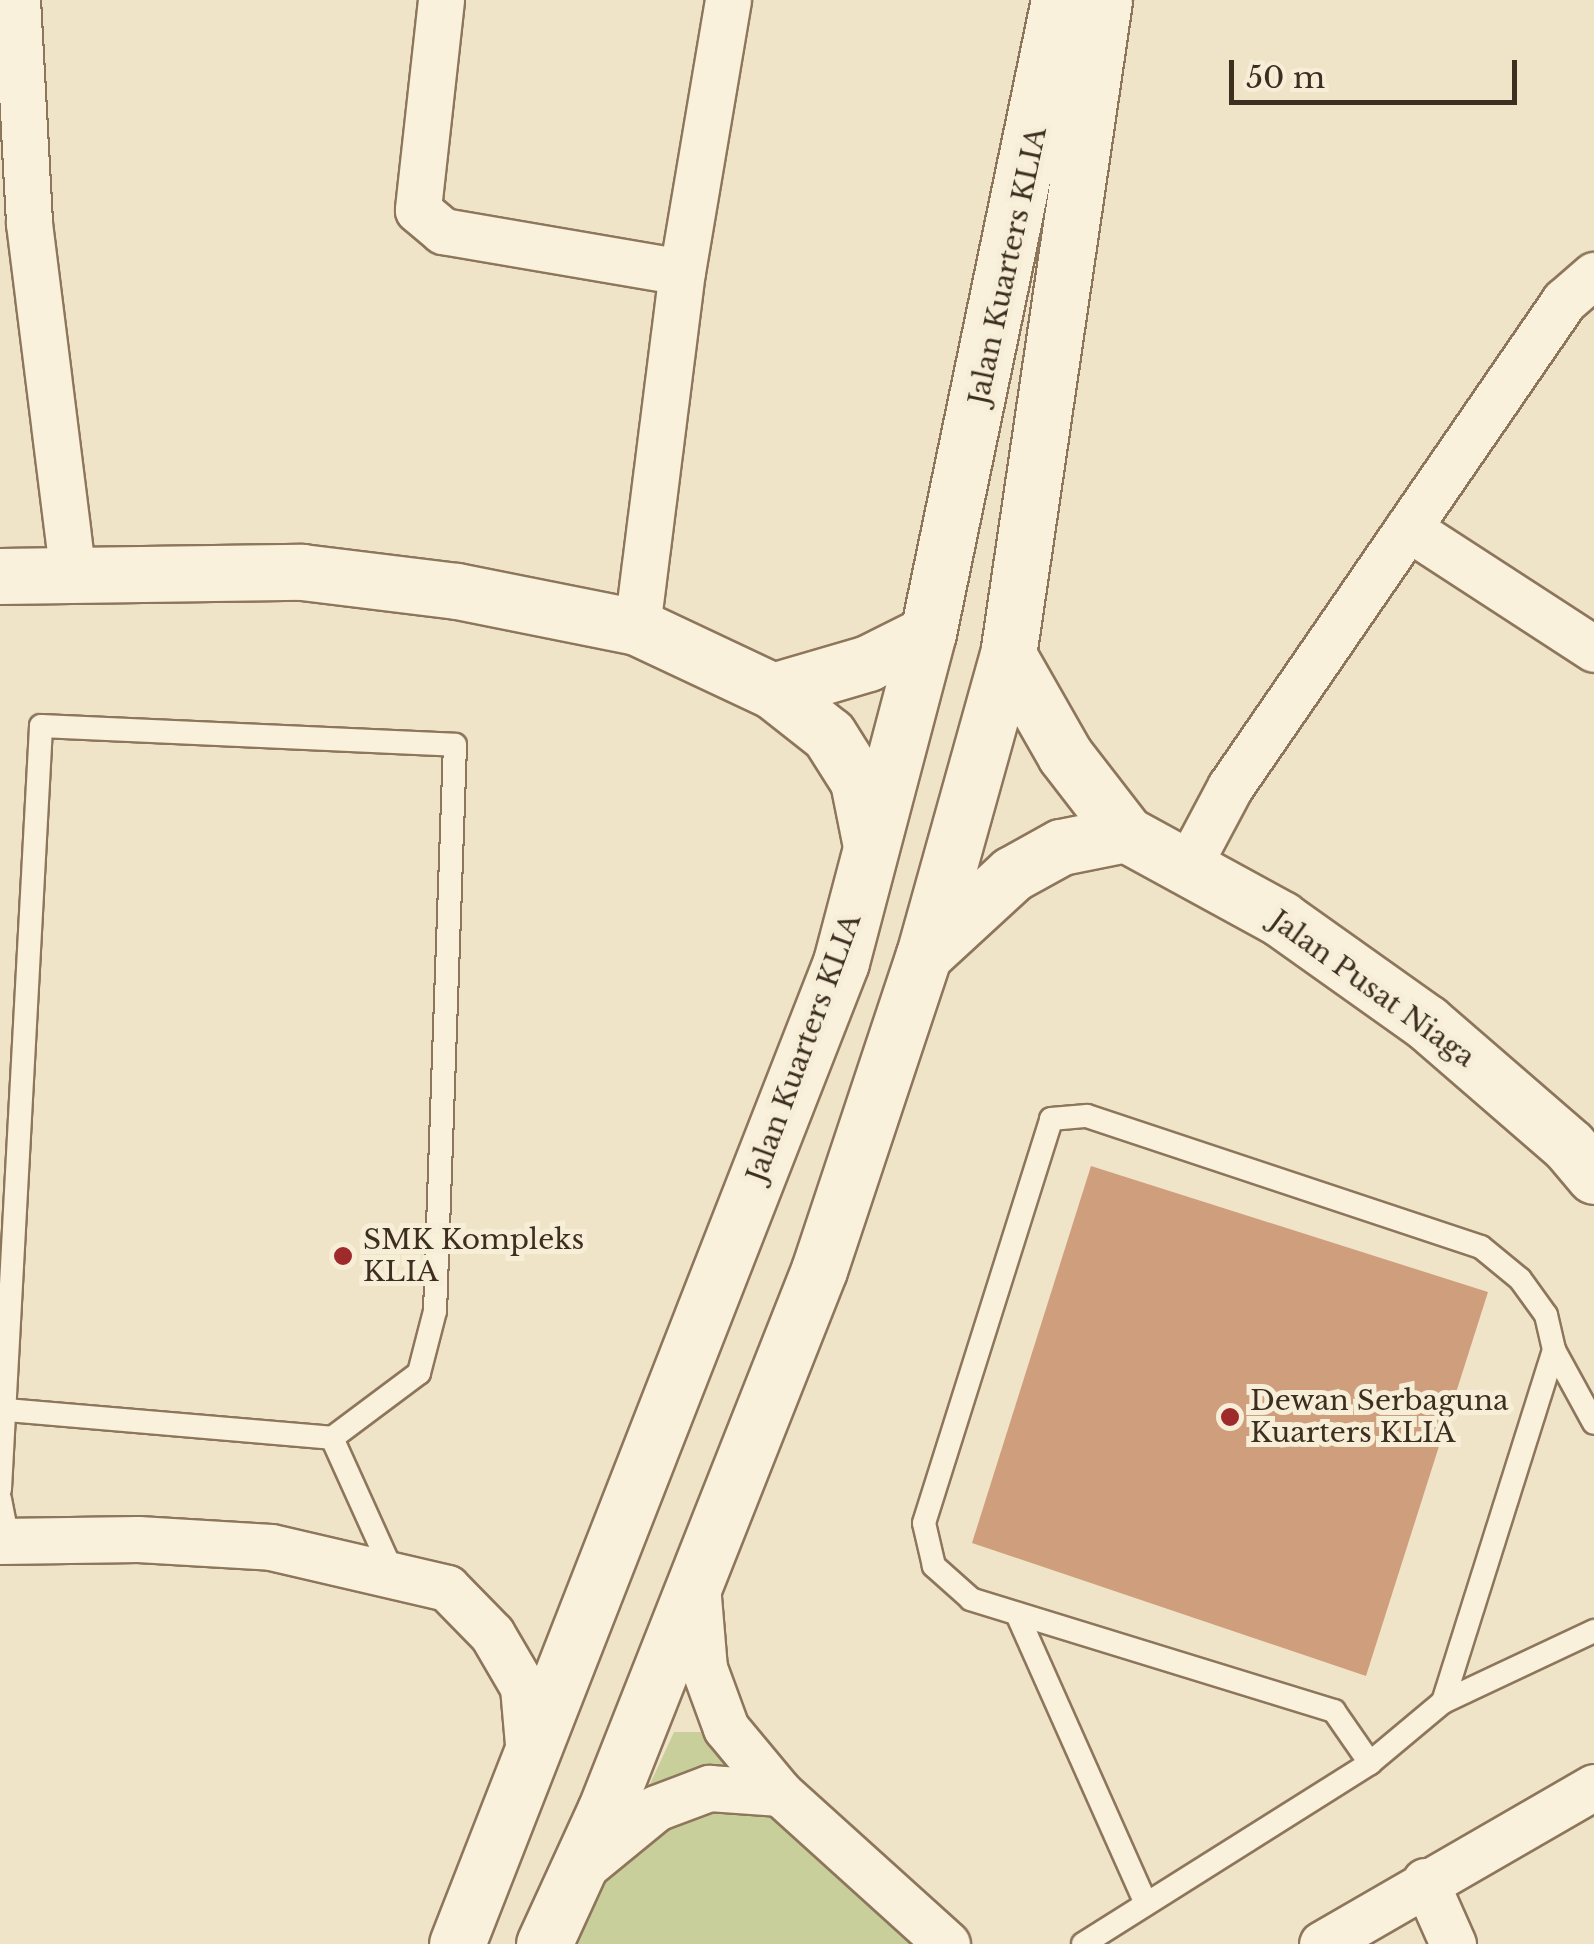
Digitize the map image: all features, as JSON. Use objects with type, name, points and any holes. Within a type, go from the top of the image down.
[{"type":"main road","name":"Jalan Kuarters KLIA","points":[[458,1944],[841,962],[928,633],[1059,0]]},
{"type":"main road","name":"Jalan Kuarters KLIA","points":[[544,1944],[697,1585],[820,1270],[924,954],[1008,654],[1104,0]]},
{"type":"main road","points":[[0,576],[72,570],[302,572],[456,591],[637,628],[773,690],[830,735],[858,781],[871,846]]},
{"type":"main road","points":[[773,690],[868,664],[928,633]]},
{"type":"main road","points":[[924,954],[1012,874],[1061,847],[1126,834],[1065,754],[1008,654]]},
{"type":"main road","name":"Jalan Pusat Niaga","points":[[1126,834],[1189,864],[1281,919],[1426,1022],[1569,1146],[1594,1176]]},
{"type":"street","points":[[17,0],[15,224],[72,570]]},
{"type":"street","points":[[441,0],[418,210],[443,231],[682,272]]},
{"type":"street","points":[[637,628],[682,272],[728,0]]},
{"type":"street","points":[[1189,864],[1230,787],[1564,301],[1594,275]]},
{"type":"street","points":[[1408,528],[1594,648]]},
{"type":"street","points":[[3,1527],[271,1548],[392,1571],[446,1588],[492,1634],[523,1687],[529,1763]]},
{"type":"street","points":[[697,1585],[704,1668],[726,1728],[780,1794],[947,1944]]},
{"type":"street","points":[[1322,1944],[1388,1926],[1425,1882],[1594,1787]]},
{"type":"street","points":[[577,1873],[656,1808],[709,1788],[780,1794]]},
{"type":"street","points":[[1425,1882],[1453,1944]]},
{"type":"lane","points":[[0,1489],[41,726],[455,744],[435,1310],[419,1374],[332,1438],[7,1410]]},
{"type":"lane","points":[[1370,1763],[1334,1711],[971,1600],[934,1566],[924,1523],[1051,1119],[1087,1116],[1481,1248],[1520,1279],[1546,1315],[1554,1350],[1594,1423]]},
{"type":"lane","points":[[1443,1702],[1554,1350]]},
{"type":"lane","points":[[332,1438],[392,1571]]},
{"type":"lane","points":[[1018,1614],[1145,1902]]},
{"type":"lane","points":[[1083,1944],[1370,1763],[1443,1702],[1594,1631]]},
{"type":"green space","points":[[674,1732],[705,1732],[917,1944],[576,1944]]},
{"type":"building","name":"Dewan Serbaguna Kuarters KLIA","points":[[1091,1166],[1488,1292],[1366,1676],[972,1543]]},
{"type":"place","name":"SMK Kompleks KLIA","points":[[343,1256]]},
{"type":"place","name":"Dewan Serbaguna Kuarters KLIA","points":[[1230,1417]]}]
